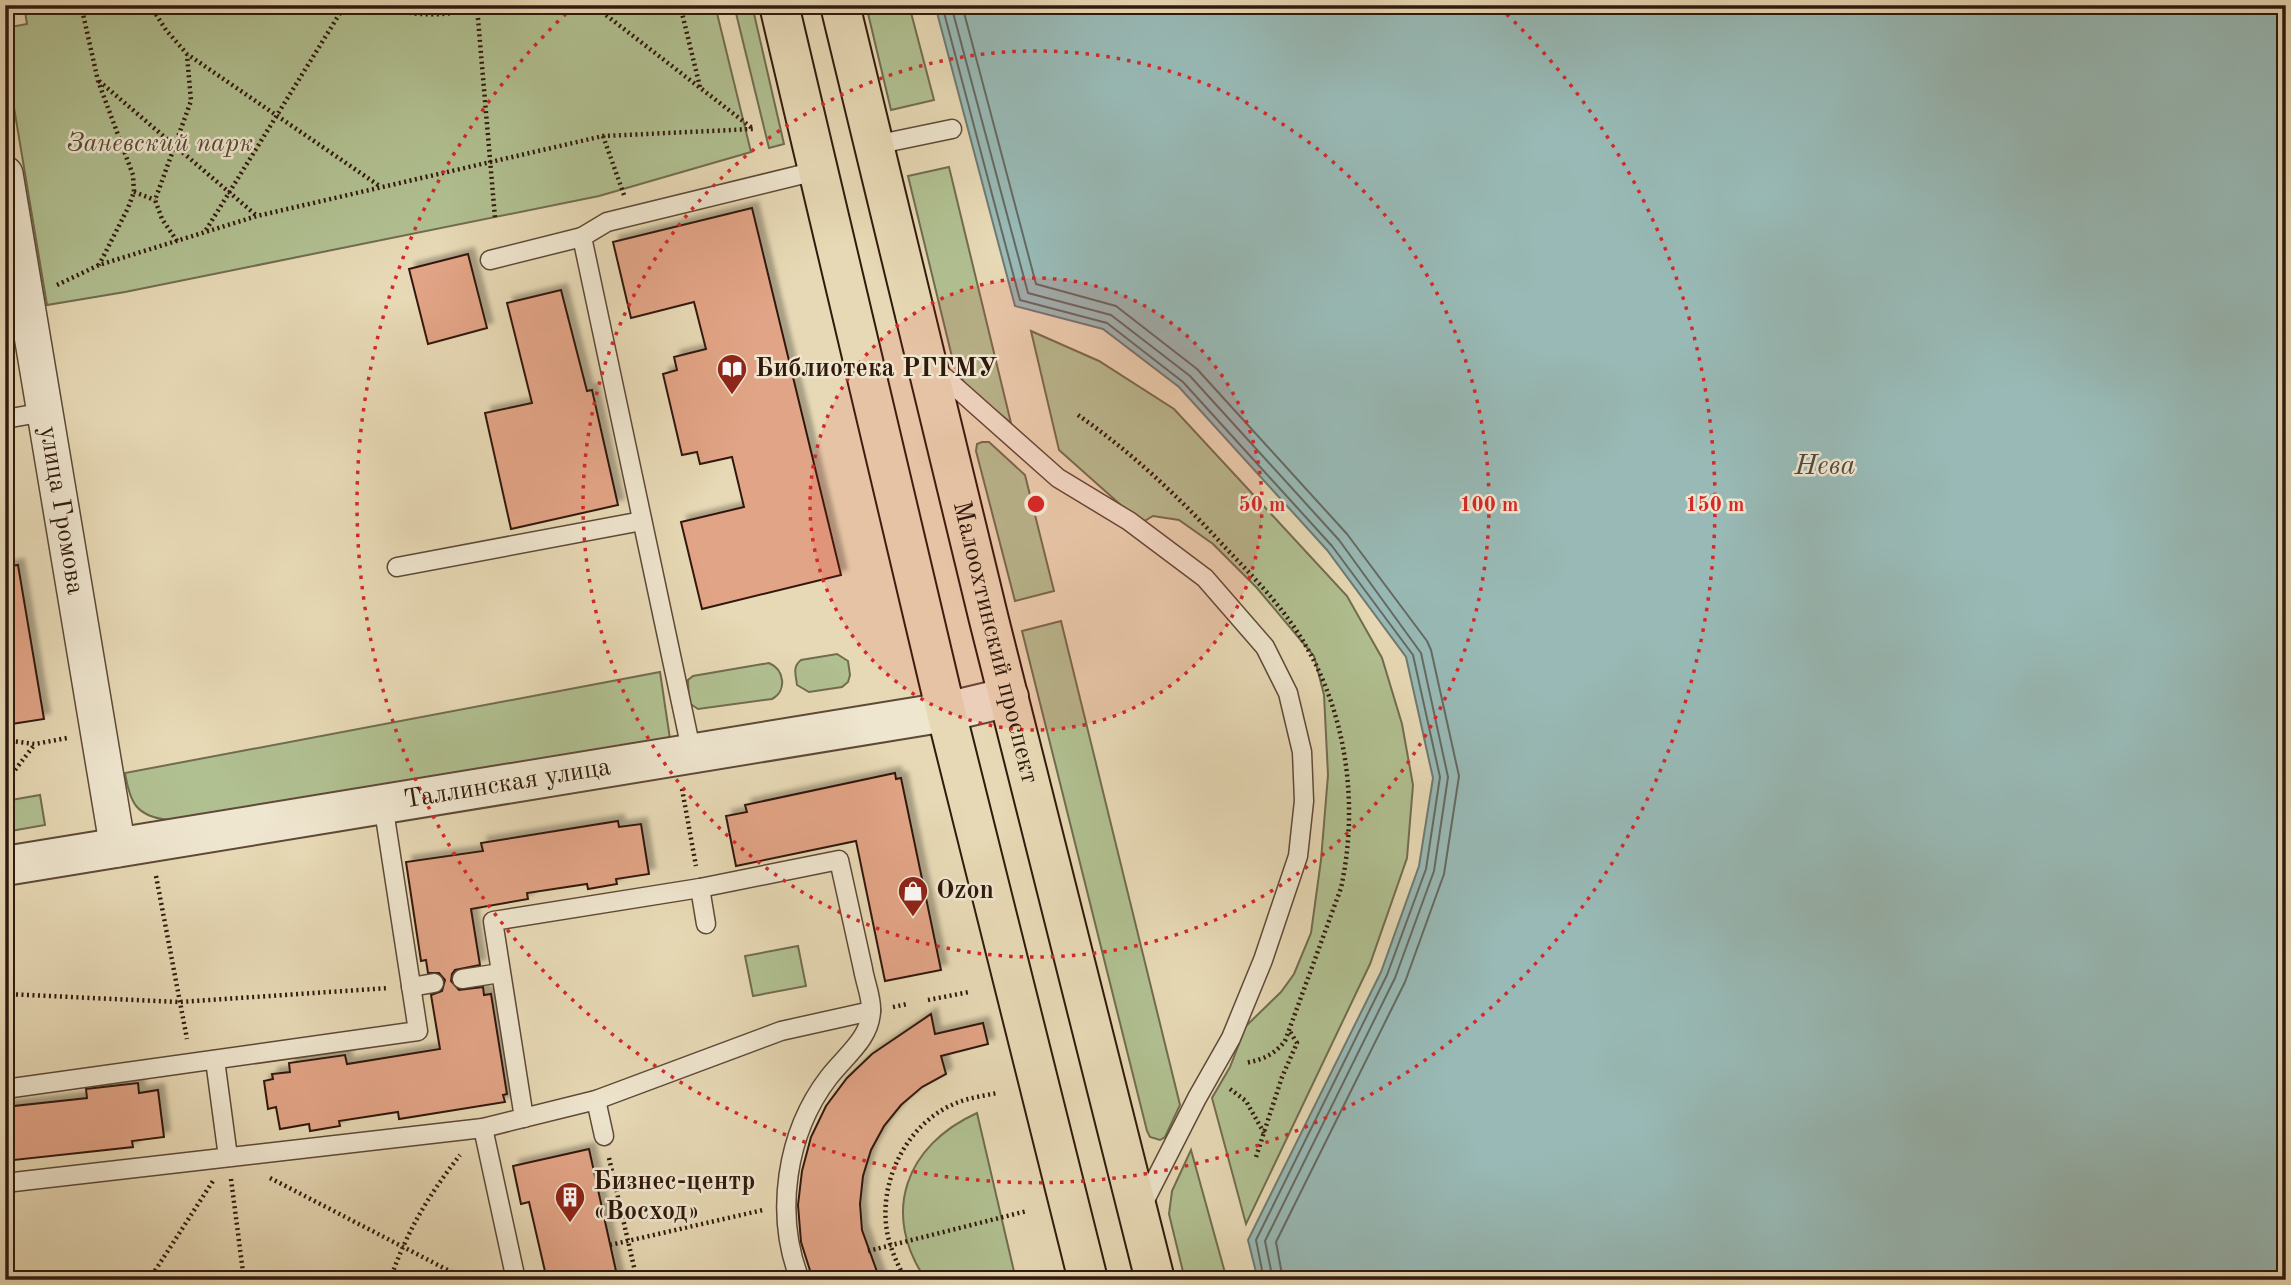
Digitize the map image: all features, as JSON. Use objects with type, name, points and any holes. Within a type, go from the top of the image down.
[{"type":"main road","points":[[779,5],[946,712],[1088,1280]]},
{"type":"main road","name":"Малоохтинский проспект","points":[[840,5],[1155,1280]]},
{"type":"street","name":"улица Громова","points":[[5,174],[118,849]]},
{"type":"street","name":"Таллинская улица","points":[[5,866],[946,712],[1009,697]]},
{"type":"lane","points":[[875,145],[952,129]]},
{"type":"lane","points":[[490,260],[582,237],[607,222],[820,170]]},
{"type":"lane","points":[[582,237],[642,521],[684,755]]},
{"type":"lane","points":[[928,362],[1058,478],[1129,521],[1205,578],[1265,648],[1288,693],[1302,752],[1304,800],[1298,856],[1263,960],[1231,1038],[1138,1214]]},
{"type":"lane","points":[[5,419],[45,412]]},
{"type":"lane","points":[[397,567],[642,521]]},
{"type":"lane","points":[[5,1089],[418,1031],[383,804]]},
{"type":"lane","points":[[524,1118],[493,921],[700,888],[839,860],[872,1011],[863,1040],[821,1087],[806,1114],[795,1143],[788,1174],[786,1205],[789,1238],[800,1280]]},
{"type":"lane","points":[[700,888],[706,924]]},
{"type":"lane","points":[[462,979],[500,973]]},
{"type":"lane","points":[[411,986],[434,983]]},
{"type":"lane","points":[[5,1183],[483,1128],[596,1100],[781,1031],[872,1011]]},
{"type":"lane","points":[[215,1060],[228,1157]]},
{"type":"lane","points":[[596,1100],[604,1136]]},
{"type":"lane","points":[[483,1128],[516,1280]]},
{"type":"path","points":[[81,5],[98,81],[133,175],[134,192],[99,265]]},
{"type":"path","points":[[150,5],[166,30],[187,54],[382,188]]},
{"type":"path","points":[[205,231],[345,5]]},
{"type":"path","points":[[383,5],[435,15],[480,6],[495,218]]},
{"type":"path","points":[[67,280],[99,265],[257,216],[603,136],[752,129],[593,5]]},
{"type":"path","points":[[680,5],[700,88]]},
{"type":"path","points":[[177,241],[162,219],[155,200],[191,101],[187,54]]},
{"type":"path","points":[[98,81],[257,216]]},
{"type":"path","points":[[603,136],[632,216]]},
{"type":"path","points":[[134,192],[155,200]]},
{"type":"path","points":[[1079,415],[1114,440],[1153,474],[1265,590],[1303,640],[1326,687],[1342,738],[1350,811],[1347,863],[1332,918],[1289,1030],[1278,1049],[1264,1059],[1214,1069],[1225,1086],[1246,1101],[1264,1133]]},
{"type":"path","points":[[5,740],[35,744],[68,738]]},
{"type":"path","points":[[5,783],[35,744]]},
{"type":"path","points":[[684,755],[700,888]]},
{"type":"path","points":[[155,872],[192,1063]]},
{"type":"path","points":[[5,994],[179,1002],[411,986]]},
{"type":"path","points":[[928,1000],[969,992]]},
{"type":"path","points":[[1256,1157],[1282,1077],[1297,1043],[1289,1030]]},
{"type":"path","points":[[906,1280],[890,1245],[886,1225],[887,1193],[896,1163],[906,1144],[936,1114],[954,1104],[997,1093]]},
{"type":"path","points":[[390,1280],[402,1245],[433,1189],[483,1128]]},
{"type":"path","points":[[604,1136],[637,1280]]},
{"type":"path","points":[[228,1157],[467,1280]]},
{"type":"path","points":[[149,1280],[228,1157]]},
{"type":"path","points":[[228,1157],[244,1280]]},
{"type":"path","points":[[610,1245],[786,1205]]},
{"type":"path","points":[[868,1251],[1027,1211]]},
{"type":"green space","name":"Заневский парк","points":[[24,5],[715,5],[751,152],[599,196],[125,292],[47,305],[5,54],[5,28],[27,24]]},
{"type":"green space","points":[[734,5],[752,5],[784,144],[769,148]]},
{"type":"green space","points":[[866,5],[909,5],[934,100],[891,110]]},
{"type":"green space","points":[[949,167],[1011,423],[977,396],[957,371],[908,176]]},
{"type":"green space","points":[[1031,331],[1099,361],[1174,409],[1347,596],[1382,658],[1402,724],[1413,785],[1407,858],[1370,964],[1246,1224],[1212,1098],[1230,1067],[1246,1026],[1281,992],[1294,974],[1311,933],[1321,860],[1328,775],[1324,695],[1314,656],[1257,588],[1213,544],[1179,520],[1153,516],[1141,523],[1059,450]]},
{"type":"green space","points":[[989,442],[1025,475],[1054,591],[1015,601],[976,451],[977,444]]},
{"type":"green space","points":[[1061,621],[1180,1105],[1165,1137],[1160,1140],[1150,1137],[1147,1131],[1022,631]]},
{"type":"green space","points":[[837,654],[848,661],[850,675],[848,682],[842,687],[809,692],[797,685],[796,668],[801,660]]},
{"type":"green space","points":[[769,663],[778,670],[782,681],[780,691],[772,699],[698,709],[689,703],[688,680],[693,676]]},
{"type":"green space","points":[[660,672],[670,739],[168,820],[148,815],[136,806],[129,792],[125,773]]},
{"type":"green space","points":[[40,795],[45,825],[5,832],[5,801]]},
{"type":"green space","points":[[798,946],[806,986],[753,996],[745,956]]},
{"type":"green space","points":[[977,1113],[1016,1280],[926,1280],[912,1255],[905,1230],[903,1206],[908,1183],[918,1162],[933,1143]]},
{"type":"green space","points":[[1191,1150],[1227,1280],[1185,1280],[1169,1214],[1172,1191]]},
{"type":"water","name":"Нева","points":[[935,5],[2286,5],[2286,1280],[1258,1280],[1248,1240],[1381,972],[1419,866],[1433,778],[1406,657],[1327,550],[1179,387],[1103,329],[1015,306]]},
{"type":"building","points":[[752,208],[841,575],[702,609],[681,522],[744,507],[732,457],[700,464],[697,452],[682,455],[663,374],[677,370],[674,357],[706,349],[694,302],[631,318],[613,242]]},
{"type":"building","points":[[468,254],[487,328],[428,344],[409,269]]},
{"type":"building","points":[[561,290],[587,391],[592,390],[618,505],[511,529],[485,413],[532,403],[507,303]]},
{"type":"building","points":[[18,565],[44,719],[5,725],[5,567]]},
{"type":"building","points":[[895,773],[896,779],[901,778],[941,970],[885,981],[856,841],[736,866],[726,816],[747,812],[745,805]]},
{"type":"building","points":[[618,821],[619,827],[641,824],[649,874],[616,879],[617,884],[588,889],[587,884],[527,893],[528,899],[471,909],[480,965],[455,970],[451,981],[459,990],[483,987],[484,995],[491,994],[507,1094],[503,1095],[505,1102],[399,1119],[398,1112],[339,1121],[340,1126],[310,1131],[309,1124],[280,1129],[276,1107],[268,1109],[264,1081],[273,1079],[272,1074],[290,1072],[289,1063],[345,1055],[347,1064],[440,1049],[431,995],[442,991],[445,980],[439,973],[428,973],[426,960],[421,961],[406,862],[483,851],[481,843]]},
{"type":"building","points":[[931,1014],[935,1034],[983,1023],[988,1044],[941,1056],[946,1074],[922,1087],[901,1105],[884,1126],[871,1150],[863,1176],[860,1204],[862,1230],[880,1280],[813,1280],[801,1242],[798,1205],[802,1171],[811,1137],[826,1106],[847,1078],[872,1054]]},
{"type":"building","points":[[138,1083],[139,1093],[158,1090],[164,1137],[132,1141],[133,1147],[5,1161],[5,1107],[87,1098],[86,1089]]},
{"type":"building","name":"Бизнес-центр «Восход»","points":[[589,1149],[618,1280],[547,1280],[529,1202],[521,1204],[513,1166]]},
{"type":"place","name":"Библиотека РГГМУ","points":[[732,396]]},
{"type":"place","name":"Ozon","points":[[913,918]]},
{"type":"place","name":"Бизнес-центр «Восход»","points":[[570,1224]]}]
